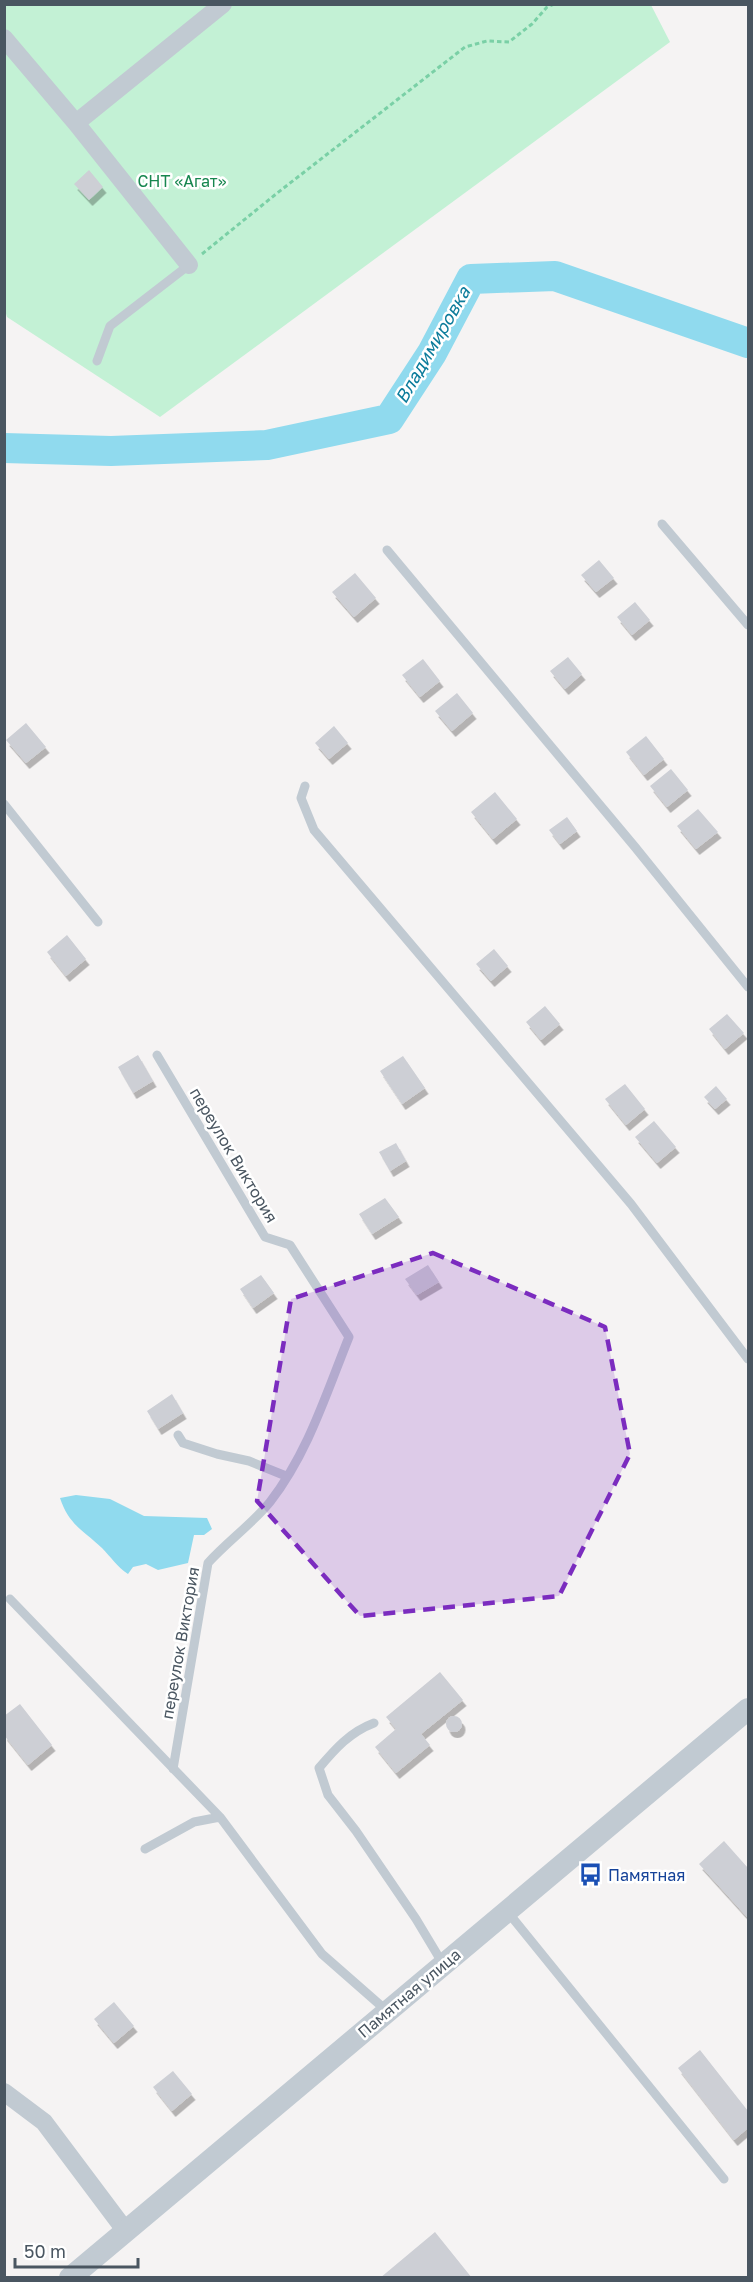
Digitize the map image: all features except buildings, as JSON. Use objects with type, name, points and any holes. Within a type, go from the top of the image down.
[{"type":"street","points":[[76,123],[223,4]]},
{"type":"street","points":[[4,38],[76,123],[189,265]]},
{"type":"street","name":"Памятная улица","points":[[70,2277],[748,1709]]},
{"type":"street","points":[[4,2092],[44,2122],[125,2230]]},
{"type":"lane","points":[[97,361],[110,326],[189,265]]},
{"type":"lane","points":[[662,524],[748,625]]},
{"type":"lane","points":[[387,550],[635,847],[748,987]]},
{"type":"lane","points":[[305,786],[301,798],[314,830],[632,1204],[748,1359]]},
{"type":"lane","points":[[4,804],[98,922]]},
{"type":"lane","name":"переулок Виктория","points":[[157,1055],[265,1237],[290,1245],[349,1337],[306,1444],[269,1502],[208,1563],[173,1769]]},
{"type":"lane","points":[[178,1435],[183,1443],[249,1461],[286,1476]]},
{"type":"lane","points":[[10,1599],[220,1817],[322,1954],[387,2011]]},
{"type":"lane","points":[[374,1723],[361,1728],[335,1748],[319,1768],[328,1795],[356,1831],[416,1919],[443,1964]]},
{"type":"lane","points":[[145,1849],[194,1822],[220,1817]]},
{"type":"lane","points":[[507,1911],[724,2179]]},
{"type":"path","points":[[189,265],[465,47],[487,41],[509,42],[532,24],[547,7],[554,4]]},
{"type":"highlighted area","points":[[433,1253],[605,1327],[630,1454],[559,1596],[360,1616],[257,1501],[291,1299]]},
{"type":"green space","name":"СНТ «Агат»","points":[[4,5],[651,5],[670,42],[160,417],[7,317],[5,310]]},
{"type":"water","points":[[76,1495],[110,1499],[144,1516],[207,1518],[212,1529],[204,1535],[194,1535],[188,1563],[158,1570],[146,1564],[133,1567],[128,1574],[68,1515],[60,1498]]},
{"type":"waterway","name":"Владимировка","points":[[4,448],[111,451],[267,445],[389,419],[432,353],[471,279],[555,276],[748,343]]},
{"type":"place","name":"Памятная","points":[[590,1875]]}]
